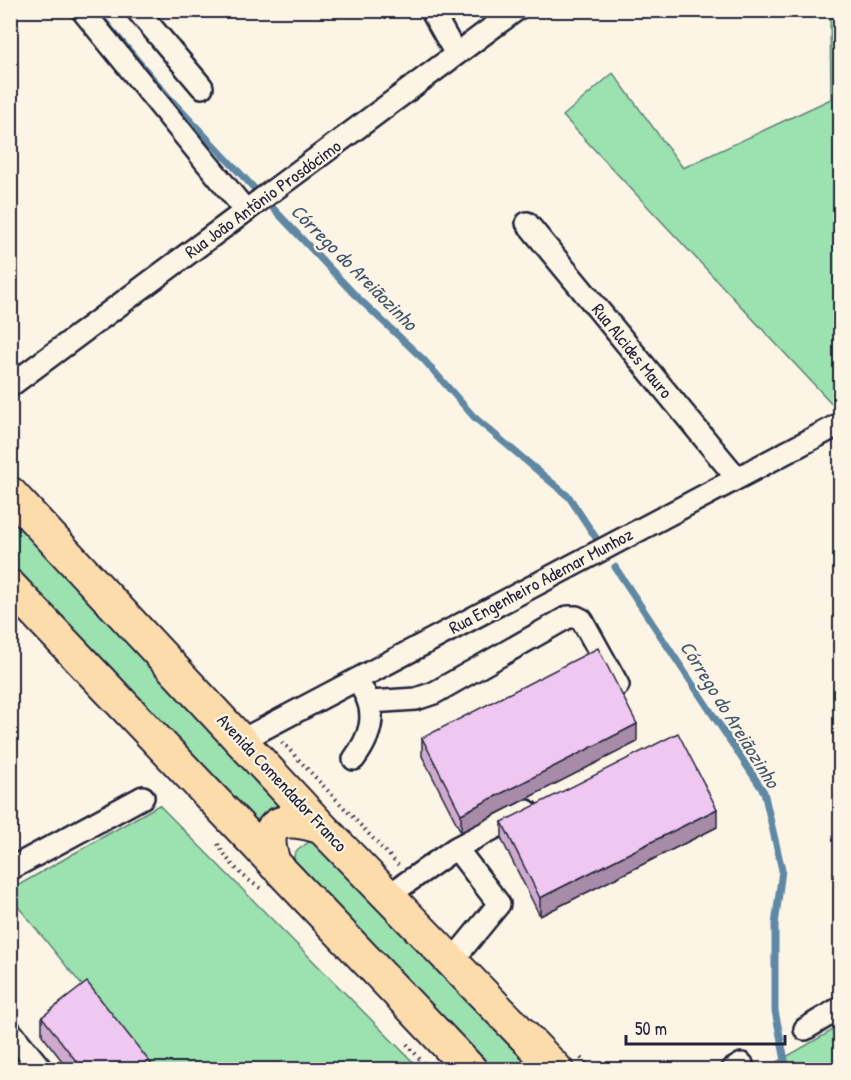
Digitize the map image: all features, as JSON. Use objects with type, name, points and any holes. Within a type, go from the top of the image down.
[{"type":"highway","name":"Avenida Comendador Franco","points":[[10,493],[322,828],[453,960],[557,1070]]},
{"type":"highway","points":[[10,586],[471,1070]]},
{"type":"highway","points":[[275,865],[268,847],[270,835],[278,824],[289,820],[300,820],[322,828]]},
{"type":"street","points":[[82,10],[251,207]]},
{"type":"street","points":[[136,10],[202,87]]},
{"type":"street","points":[[431,10],[456,54]]},
{"type":"street","name":"Rua João Antônio Prosdócimo","points":[[10,386],[251,207],[275,192],[516,10]]},
{"type":"street","name":"Rua Alcides Mauro","points":[[527,223],[737,478]]},
{"type":"street","name":"Rua Engenheiro Ademar Munhoz","points":[[242,740],[840,424]]},
{"type":"street","points":[[370,702],[416,699],[434,693],[568,617],[576,616],[582,620],[618,685]]},
{"type":"street","points":[[354,759],[368,741],[371,730],[370,702],[357,678]]},
{"type":"street","points":[[10,869],[143,797]]},
{"type":"street","points":[[389,895],[456,848],[541,804]]},
{"type":"street","points":[[453,960],[499,904],[456,848]]},
{"type":"street","points":[[805,1029],[840,1008]]},
{"type":"street","points":[[10,1031],[42,1070]]},
{"type":"green space","points":[[830,11],[840,11],[840,407],[837,409],[563,116],[613,73],[683,168],[831,99]]},
{"type":"green space","points":[[10,513],[285,805],[274,806],[266,811],[260,818],[257,828],[11,569]]},
{"type":"green space","points":[[159,805],[420,1069],[150,1069],[11,898],[10,890]]},
{"type":"green space","points":[[309,842],[314,842],[535,1069],[487,1069],[292,866],[295,852]]},
{"type":"green space","points":[[840,1026],[840,1069],[765,1069]]},
{"type":"building","points":[[598,648],[637,724],[461,814],[422,738]]},
{"type":"building","points":[[678,733],[717,809],[540,898],[502,822]]},
{"type":"building","points":[[87,982],[156,1070],[83,1070],[42,1017]]},
{"type":"waterway","name":"Córrego do Areiãozinho","points":[[105,22],[171,100],[354,294],[424,360],[474,417],[569,497],[596,538]]},
{"type":"waterway","name":"Córrego do Areiãozinho","points":[[615,567],[764,792],[782,870],[775,925],[775,1011],[787,1070]]}]
